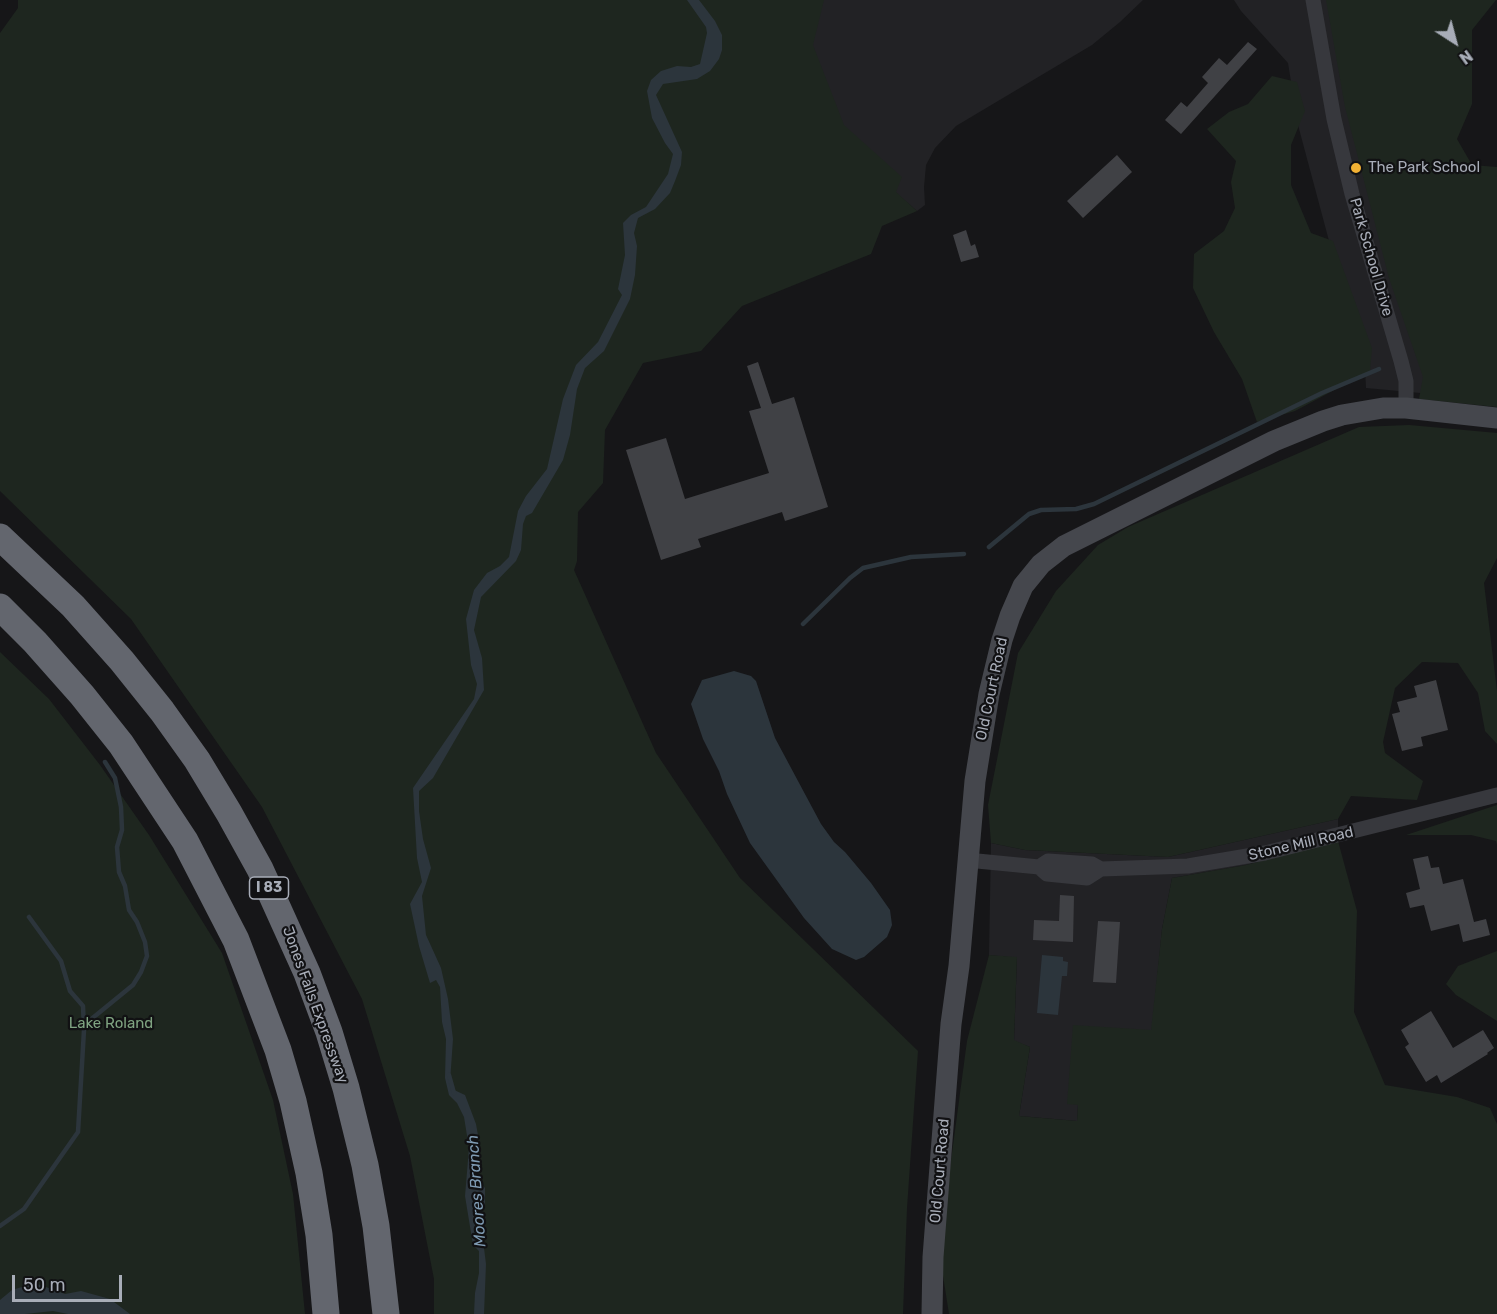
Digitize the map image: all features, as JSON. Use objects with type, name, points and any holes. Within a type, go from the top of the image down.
[{"type":"highway","name":"Jones Falls Expressway","points":[[0,537],[73,606],[122,661],[162,711],[197,760],[264,879],[307,973],[329,1032],[346,1088],[366,1165],[378,1238],[386,1314]]},
{"type":"highway","points":[[0,607],[66,677],[122,744],[185,841],[236,940],[278,1050],[293,1101],[311,1183],[319,1235],[326,1314]]},
{"type":"main road","name":"Old Court Road","points":[[932,1314],[933,1257],[951,1024],[959,966],[967,860],[980,746],[1002,640],[1023,586],[1041,564],[1064,546],[1274,441],[1342,415],[1383,408],[1406,408],[1497,418]]},
{"type":"street","name":"Park School Drive","points":[[1313,0],[1334,119],[1349,183],[1406,381],[1406,408]]},
{"type":"street","name":"Stone Mill Road","points":[[967,860],[1039,867],[1048,861],[1092,864],[1101,869],[1188,866],[1265,853],[1497,795]]},
{"type":"shaded area","points":[[675,0],[1143,0],[1092,45],[956,126],[935,148],[926,165],[925,205],[917,211]]},
{"type":"shaded area","name":"The Park School","points":[[1234,0],[1402,0],[1497,400],[1366,388],[1364,350],[1332,252],[1298,125],[1288,63],[1241,11]]},
{"type":"shaded area","points":[[1338,819],[1338,841],[1246,865],[1172,878],[1162,929],[1152,1030],[1078,1105],[1077,1121],[1019,1116],[1030,1047],[1014,1041],[1017,958],[989,955],[991,843],[1025,850],[1168,857]]},
{"type":"green space","points":[[18,0],[824,0],[813,45],[844,125],[902,177],[896,192],[917,211],[882,226],[871,254],[742,306],[701,351],[643,363],[605,430],[603,483],[578,512],[577,561],[574,570],[656,753],[740,878],[918,1051],[907,1208],[903,1314],[434,1314],[434,1279],[410,1156],[362,999],[262,807],[131,619],[0,491],[0,33],[18,8]]},
{"type":"green space","points":[[1326,0],[1496,0],[1472,30],[1472,104],[1457,139],[1472,165],[1497,167],[1497,407],[1419,399],[1423,377],[1389,278],[1345,107]]},
{"type":"green space","points":[[1272,76],[1297,82],[1305,111],[1291,145],[1291,185],[1311,233],[1333,241],[1372,348],[1370,371],[1295,411],[1257,422],[1242,379],[1214,332],[1193,288],[1194,254],[1224,231],[1235,208],[1231,182],[1236,161],[1207,129],[1229,112],[1248,104]]},
{"type":"green space","points":[[1409,425],[1497,433],[1497,558],[1484,583],[1497,691],[1497,744],[1485,731],[1478,693],[1458,663],[1422,662],[1395,688],[1383,742],[1385,753],[1423,781],[1417,800],[1351,796],[1338,819],[1168,857],[1025,850],[991,843],[988,805],[1018,653],[1056,591],[1098,545],[1128,527],[1359,427]]},
{"type":"green space","name":"Lake Roland","points":[[0,652],[49,699],[100,765],[149,835],[222,953],[273,1100],[293,1194],[305,1314],[0,1314]]},
{"type":"green space","points":[[1497,805],[1497,845],[1496,841],[1471,835],[1406,835]]},
{"type":"green space","points":[[1338,841],[1357,911],[1354,1012],[1385,1085],[1457,1097],[1490,1108],[1497,1124],[1497,1314],[949,1314],[939,1250],[967,1041],[989,955],[1017,957],[1014,1040],[1030,1047],[1019,1116],[1077,1121],[1078,1105],[1067,1104],[1073,1025],[1151,1030],[1162,929],[1172,878],[1246,865]]},
{"type":"green space","points":[[1497,951],[1497,1021],[1456,995],[1446,984],[1458,966]]},
{"type":"water","points":[[687,0],[699,0],[715,21],[722,35],[722,50],[719,59],[710,71],[697,79],[663,84],[656,95],[682,152],[681,165],[670,193],[655,209],[638,218],[634,233],[637,246],[635,275],[630,299],[604,351],[585,368],[577,389],[570,435],[563,460],[532,513],[526,516],[523,524],[521,550],[516,561],[481,597],[474,630],[482,658],[484,690],[433,778],[419,791],[423,839],[431,868],[422,896],[426,935],[441,968],[448,999],[453,1039],[450,1082],[452,1089],[465,1095],[476,1124],[479,1141],[477,1179],[485,1188],[485,1208],[480,1212],[479,1194],[472,1194],[476,1227],[483,1240],[486,1264],[484,1314],[474,1314],[479,1251],[473,1245],[465,1196],[469,1148],[464,1117],[457,1103],[449,1095],[445,1078],[446,1039],[442,1022],[440,987],[436,980],[430,983],[410,904],[422,882],[417,858],[413,788],[474,699],[477,684],[471,665],[466,619],[474,590],[487,573],[500,566],[509,557],[518,511],[526,496],[547,469],[563,399],[576,365],[598,342],[622,295],[618,289],[625,255],[623,223],[631,215],[646,207],[668,174],[673,154],[652,118],[647,91],[651,80],[661,71],[677,66],[691,67],[700,64],[707,33],[706,27]]},
{"type":"water","points":[[734,671],[751,676],[756,681],[775,738],[821,824],[871,883],[890,910],[892,925],[887,937],[864,957],[856,960],[832,949],[804,918],[750,843],[727,794],[719,771],[703,739],[691,704],[702,680]]},
{"type":"water","points":[[1042,955],[1063,957],[1063,961],[1068,962],[1067,976],[1062,976],[1058,1015],[1037,1013]]},
{"type":"water","points":[[35,1283],[65,1294],[81,1291],[110,1299],[130,1314],[68,1314],[53,1311],[0,1314],[0,1300],[12,1290]]},
{"type":"building","points":[[1248,42],[1257,49],[1181,134],[1165,120],[1181,102],[1187,107],[1208,83],[1202,77],[1219,58],[1227,65]]},
{"type":"building","points":[[1117,155],[1132,172],[1083,218],[1067,201]]},
{"type":"building","points":[[966,230],[971,246],[975,244],[979,257],[961,262],[953,235]]},
{"type":"building","points":[[758,362],[772,404],[794,397],[828,507],[785,521],[782,512],[698,539],[701,547],[661,560],[626,450],[666,438],[685,499],[769,473],[749,411],[761,408],[747,366]]},
{"type":"building","points":[[1436,680],[1448,730],[1421,737],[1423,746],[1402,751],[1392,714],[1400,712],[1397,702],[1417,697],[1414,686]]},
{"type":"building","points":[[1428,856],[1431,868],[1439,867],[1443,884],[1463,879],[1474,922],[1486,919],[1490,935],[1463,942],[1459,924],[1431,931],[1424,905],[1410,908],[1406,893],[1420,889],[1413,859]]},
{"type":"building","points":[[1060,895],[1074,896],[1073,942],[1033,940],[1034,920],[1059,921]]},
{"type":"building","points":[[1098,921],[1120,922],[1116,983],[1093,982]]},
{"type":"building","points":[[1431,1011],[1453,1048],[1483,1030],[1494,1048],[1441,1083],[1437,1075],[1426,1082],[1405,1047],[1409,1044],[1401,1030]]},
{"type":"waterway","points":[[989,547],[1029,514],[1041,510],[1076,509],[1094,504],[1322,393],[1379,369]]},
{"type":"waterway","points":[[803,624],[863,568],[911,557],[964,554]]},
{"type":"waterway","points":[[84,1025],[133,985],[147,956],[145,942],[129,910],[125,886],[119,872],[117,847],[122,830],[121,807],[115,778],[105,762]]},
{"type":"waterway","points":[[0,1226],[24,1209],[78,1132],[84,1030],[83,1006],[70,991],[61,961],[29,917]]},
{"type":"waterway","name":"Moores Branch","points":[[449,1075],[454,1093]]},
{"type":"waterway","name":"Moores Branch","points":[[475,1189],[481,1241]]},
{"type":"place","name":"The Park School","points":[[1356,168]]}]
